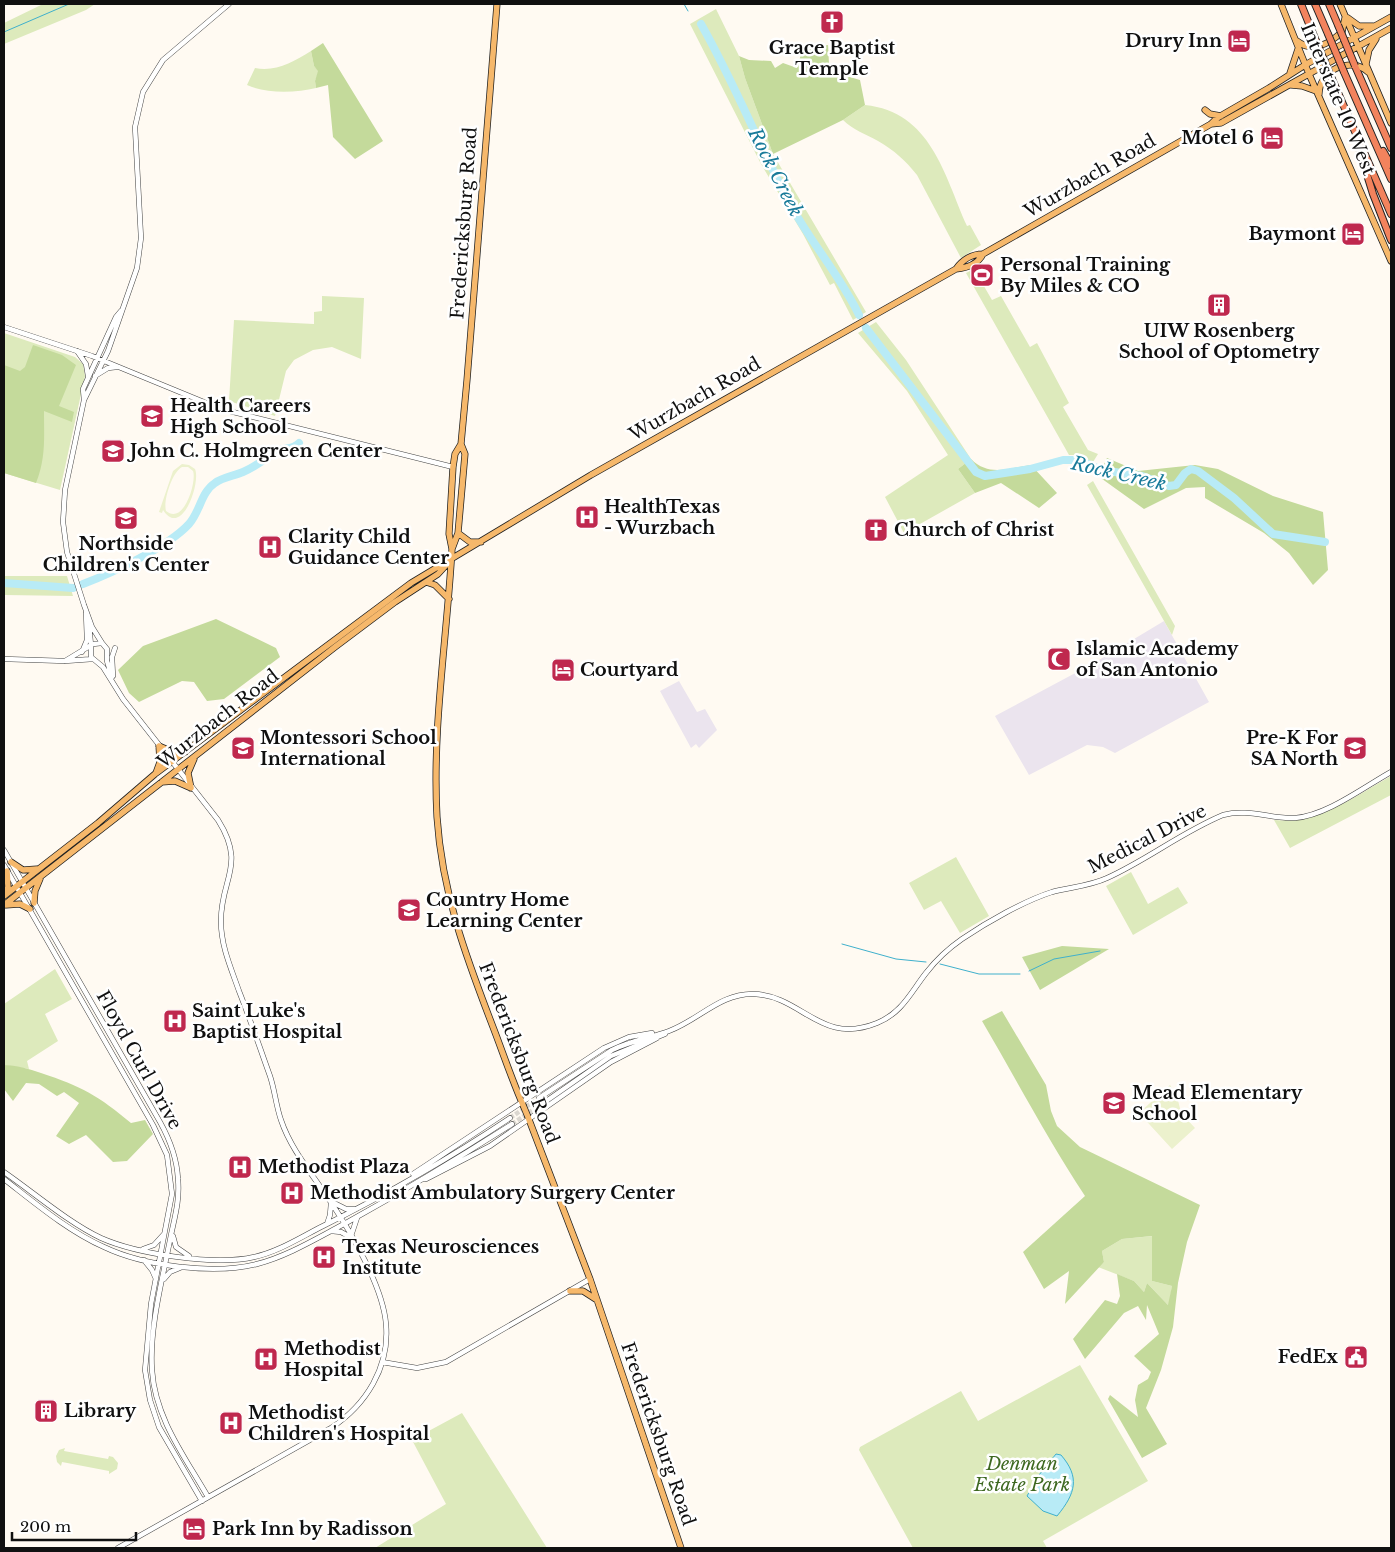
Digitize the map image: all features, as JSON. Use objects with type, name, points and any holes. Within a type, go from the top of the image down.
[{"type":"highway","points":[[1301,4],[1391,214]]},
{"type":"highway","points":[[1315,4],[1391,179]]},
{"type":"highway","points":[[1329,4],[1391,148]]},
{"type":"highway","points":[[1367,123],[1391,165]]},
{"type":"highway","points":[[1354,129],[1373,194],[1391,240]]},
{"type":"main road","name":"Fredericksburg Road","points":[[452,549],[449,534],[453,468],[455,454],[460,444],[497,4]]},
{"type":"main road","name":"Interstate 10 West","points":[[1280,4],[1391,261]]},
{"type":"main road","points":[[1340,4],[1391,123]]},
{"type":"main road","points":[[1295,40],[1305,46],[1316,48],[1342,32],[1345,15]]},
{"type":"main road","points":[[1345,15],[1357,26],[1376,26]]},
{"type":"main road","name":"Wurzbach Road","points":[[4,905],[39,869],[155,774],[189,751],[377,607],[430,571],[591,475],[956,269],[972,264],[980,259],[983,254],[1211,124],[1305,65],[1391,17]]},
{"type":"main road","name":"Wurzbach Road","points":[[1211,124],[1221,123],[1391,28]]},
{"type":"main road","points":[[1366,66],[1370,50],[1379,36]]},
{"type":"main road","points":[[1288,76],[1294,65],[1298,47]]},
{"type":"main road","points":[[1289,86],[1302,86],[1318,93],[1320,82],[1324,77],[1347,64],[1360,66],[1369,73]]},
{"type":"main road","points":[[1205,110],[1210,114],[1221,116]]},
{"type":"main road","name":"Fredericksburg Road","points":[[460,444],[465,454],[458,533],[452,549],[436,764],[440,847],[453,918],[479,992],[590,1279],[680,1548]]},
{"type":"main road","points":[[453,468],[463,478]]},
{"type":"main road","points":[[458,533],[470,542],[481,542]]},
{"type":"main road","name":"Wurzbach Road","points":[[24,885],[42,876],[335,647],[439,574],[451,560]]},
{"type":"main road","points":[[426,582],[435,585],[448,599]]},
{"type":"main road","points":[[155,774],[160,765],[159,746],[176,753],[189,751]]},
{"type":"main road","points":[[191,788],[188,774],[196,756]]},
{"type":"main road","points":[[162,782],[175,781],[191,788]]},
{"type":"main road","points":[[11,862],[22,870],[39,869]]},
{"type":"main road","points":[[4,896],[8,887],[7,871]]},
{"type":"main road","points":[[34,903],[36,885],[42,876]]},
{"type":"main road","name":"Wurzbach Road","points":[[4,896],[18,890]]},
{"type":"main road","points":[[4,905],[18,904],[30,909]]},
{"type":"main road","points":[[570,1291],[583,1291],[597,1300]]},
{"type":"street","points":[[84,400],[83,389],[116,317],[121,311],[134,279],[141,249],[134,140],[140,100],[148,82],[163,60],[229,4]]},
{"type":"street","points":[[118,1548],[340,1422],[365,1398],[377,1378],[382,1362],[386,1330],[384,1307],[376,1284],[340,1217],[310,1174],[281,1120],[273,1087],[223,945],[221,914],[232,868],[228,839],[218,820],[177,770],[115,688],[103,667],[94,659],[90,652],[91,632],[67,552],[63,522],[64,499],[84,400],[121,319],[121,311]]},
{"type":"street","points":[[4,327],[77,350],[232,412],[453,468]]},
{"type":"street","points":[[77,350],[86,364],[88,377]]},
{"type":"street","points":[[94,377],[108,368],[122,368]]},
{"type":"street","points":[[84,605],[92,627],[107,649],[106,656],[115,688]]},
{"type":"street","points":[[81,652],[87,640],[86,612]]},
{"type":"street","points":[[65,661],[91,646],[102,643]]},
{"type":"street","points":[[113,680],[112,657],[115,648]]},
{"type":"street","points":[[4,659],[101,660],[106,656]]},
{"type":"street","name":"Medical Drive","points":[[542,1104],[611,1056],[658,1038],[719,1002],[748,994],[764,995],[784,1001],[811,1019],[833,1027],[857,1028],[878,1022],[900,1008],[937,960],[961,940],[1035,898],[1108,878],[1223,815],[1242,811],[1290,818],[1309,815],[1322,811],[1391,772]]},
{"type":"street","name":"Floyd Curl Drive","points":[[4,850],[160,1122],[172,1147],[178,1178],[178,1210],[163,1280],[152,1357],[156,1397],[166,1424],[208,1497]]},
{"type":"street","name":"Floyd Curl Drive","points":[[4,865],[153,1125],[164,1150],[171,1179],[172,1194],[156,1279],[145,1357],[145,1370],[150,1400],[159,1427],[202,1501]]},
{"type":"street","points":[[406,1180],[432,1160],[493,1124],[611,1045],[637,1035],[668,1031]]},
{"type":"street","name":"Medical Drive","points":[[539,1098],[612,1050],[624,1044],[668,1031]]},
{"type":"street","points":[[413,1185],[490,1146],[611,1062],[658,1038]]},
{"type":"street","points":[[4,1172],[92,1232],[109,1241],[161,1254],[228,1260],[255,1257],[287,1245],[356,1210],[510,1118]]},
{"type":"street","points":[[4,1179],[88,1239],[105,1248],[143,1260],[185,1267],[207,1269],[257,1264],[290,1252],[359,1216],[512,1124]]},
{"type":"street","points":[[164,1150],[172,1147]]},
{"type":"street","points":[[331,1202],[346,1209],[356,1210]]},
{"type":"street","points":[[327,1224],[331,1202]]},
{"type":"street","points":[[351,1238],[354,1223],[359,1216]]},
{"type":"street","points":[[331,1231],[341,1232],[351,1238]]},
{"type":"street","points":[[141,1250],[154,1246],[165,1232]]},
{"type":"street","points":[[172,1233],[176,1246],[193,1258]]},
{"type":"street","points":[[143,1260],[152,1270],[156,1279]]},
{"type":"street","points":[[163,1280],[173,1270],[185,1267]]},
{"type":"street","points":[[382,1362],[417,1368],[446,1362],[590,1279]]},
{"type":"shaded area","points":[[1164,621],[1209,702],[1115,753],[1103,747],[1087,745],[1029,775],[995,716],[1094,663]]},
{"type":"shaded area","points":[[679,681],[697,712],[705,709],[717,730],[699,748],[696,744],[691,748],[660,691]]},
{"type":"green space","points":[[43,4],[95,4],[86,10],[4,44],[4,23]]},
{"type":"green space","points":[[716,9],[739,56],[745,78],[773,154],[866,312],[853,320],[834,283],[830,285],[803,234],[761,164],[690,24]]},
{"type":"green space","points":[[323,43],[383,141],[355,159],[333,137],[328,85],[316,88],[315,81],[318,71],[314,66],[311,51]]},
{"type":"green space","points":[[804,44],[818,47],[828,45],[829,64],[843,75],[860,80],[865,105],[843,120],[773,154],[745,78],[739,56],[749,60],[771,61],[775,68],[783,63],[797,68]]},
{"type":"green space","points":[[311,51],[314,66],[319,71],[315,81],[316,88],[281,92],[263,90],[247,85],[255,68],[270,69],[277,67]]},
{"type":"green space","points":[[865,105],[887,110],[906,120],[920,133],[942,167],[967,226],[970,225],[981,245],[961,258],[913,170],[889,148],[843,120]]},
{"type":"green space","points":[[974,269],[992,300],[1001,296],[1030,347],[1037,343],[1069,403],[1063,407],[1088,450],[1098,454],[1093,462],[1076,455],[1069,455],[966,273]]},
{"type":"green space","points":[[322,296],[364,298],[361,359],[332,347],[313,350],[294,360],[286,371],[275,416],[229,401],[234,320],[314,324],[314,312],[322,311]]},
{"type":"green space","points":[[876,322],[906,360],[971,459],[958,469],[975,493],[904,533],[885,497],[948,455],[907,391],[858,333]]},
{"type":"green space","points":[[4,333],[75,357],[83,364],[85,376],[60,490],[4,473]]},
{"type":"green space","points":[[33,345],[62,355],[76,365],[59,406],[74,412],[72,422],[44,411],[43,456],[36,483],[4,473],[4,365],[20,371],[25,367]]},
{"type":"green space","points":[[1107,458],[1138,471],[1195,465],[1218,469],[1273,496],[1323,512],[1328,570],[1313,585],[1289,553],[1264,533],[1205,498],[1205,487],[1186,488],[1144,509],[1098,476]]},
{"type":"green space","points":[[971,459],[978,465],[992,470],[1031,465],[1057,493],[1039,508],[1001,483],[975,493],[958,469]]},
{"type":"green space","points":[[182,464],[189,465],[195,469],[196,476],[193,495],[183,513],[177,518],[170,517],[163,510],[162,513],[159,512],[173,471]],"holes":[[[182,467],[188,467],[193,471],[194,476],[191,492],[184,508],[172,514],[166,511],[165,506],[169,487],[178,470]]]},
{"type":"green space","points":[[1093,481],[1175,626],[1172,635],[1087,485]]},
{"type":"green space","points":[[4,576],[67,576],[73,596],[5,595]]},
{"type":"green space","points":[[216,619],[276,648],[280,657],[224,699],[207,701],[194,682],[182,681],[139,702],[129,693],[118,670],[143,646]]},
{"type":"green space","points":[[1391,776],[1391,795],[1290,848],[1274,820],[1306,818],[1321,813],[1349,800]]},
{"type":"green space","points":[[956,857],[989,916],[960,933],[941,901],[924,910],[909,883]]},
{"type":"green space","points":[[1131,872],[1148,904],[1178,887],[1188,903],[1133,935],[1106,886]]},
{"type":"green space","points":[[1062,946],[1109,949],[1040,990],[1022,957]]},
{"type":"green space","points":[[55,969],[72,999],[45,1014],[58,1041],[27,1061],[29,1069],[4,1065],[4,1004]]},
{"type":"green space","points":[[1002,1011],[1046,1085],[1051,1111],[1057,1126],[1080,1147],[1200,1205],[1187,1242],[1178,1283],[1173,1327],[1161,1370],[1146,1408],[1167,1444],[1142,1458],[1108,1399],[1110,1395],[1138,1417],[1135,1400],[1138,1385],[1148,1379],[1151,1372],[1134,1356],[1159,1334],[1147,1305],[1146,1320],[1138,1306],[1124,1313],[1085,1359],[1073,1339],[1105,1300],[1117,1304],[1120,1296],[1117,1274],[1134,1281],[1144,1292],[1147,1283],[1168,1305],[1172,1286],[1152,1281],[1152,1236],[1122,1239],[1102,1251],[1104,1262],[1065,1304],[1069,1271],[1044,1289],[1023,1252],[1085,1196],[1045,1131],[982,1021]]},
{"type":"green space","points":[[4,1065],[32,1070],[79,1087],[99,1099],[131,1123],[145,1120],[153,1134],[127,1161],[113,1162],[86,1135],[69,1144],[56,1136],[79,1103],[64,1092],[57,1096],[39,1084],[26,1083],[13,1101],[4,1089]]},
{"type":"green space","points":[[1170,1085],[1177,1096],[1181,1113],[1195,1128],[1172,1149],[1139,1113]]},
{"type":"green space","points":[[1153,1236],[1152,1281],[1172,1286],[1169,1306],[1147,1283],[1144,1292],[1134,1281],[1098,1267],[1104,1262],[1102,1251],[1122,1239]]},
{"type":"green space","name":"Denman Estate Park","points":[[1080,1365],[1148,1481],[1043,1541],[1047,1548],[913,1548],[859,1450],[860,1447],[961,1391],[978,1421]]},
{"type":"green space","points":[[462,1413],[547,1548],[375,1548],[446,1504],[412,1440]]},
{"type":"green space","points":[[65,1448],[64,1451],[108,1459],[109,1456],[113,1457],[118,1463],[117,1469],[109,1474],[109,1471],[62,1462],[61,1466],[57,1462],[56,1456],[59,1450]]},
{"type":"water","points":[[1056,1454],[1061,1455],[1067,1463],[1073,1478],[1072,1492],[1057,1516],[1043,1511],[1027,1496],[1039,1475]]},
{"type":"waterway","points":[[4,32],[69,4]]},
{"type":"waterway","name":"Rock Creek","points":[[684,4],[688,11]]},
{"type":"waterway","name":"Rock Creek","points":[[701,24],[797,217],[843,286],[859,315]]},
{"type":"waterway","name":"Rock Creek","points":[[866,328],[976,472],[985,476],[1030,469],[1063,460],[1079,460],[1101,470],[1142,476],[1169,486],[1176,485],[1185,473],[1191,469],[1198,471],[1234,498],[1273,534],[1325,542]]},
{"type":"waterway","points":[[83,584],[139,558],[180,533],[193,519],[210,487],[221,479],[247,470],[278,450],[294,447],[299,443]]},
{"type":"waterway","points":[[4,583],[73,588]]},
{"type":"waterway","points":[[842,944],[896,959],[926,962]]},
{"type":"waterway","points":[[1029,971],[1054,959],[1100,951]]},
{"type":"waterway","points":[[940,964],[979,974],[1020,974]]},
{"type":"tunnel","points":[[510,1118],[539,1098]]},
{"type":"tunnel","points":[[512,1124],[542,1104]]},
{"type":"place","name":"Grace Baptist Temple","points":[[832,22]]},
{"type":"place","name":"Drury Inn","points":[[1239,41]]},
{"type":"place","name":"Motel 6","points":[[1272,138]]},
{"type":"place","name":"Baymont","points":[[1353,234]]},
{"type":"place","name":"Personal Training By Miles & CO","points":[[982,275]]},
{"type":"place","name":"UIW Rosenberg School of Optometry","points":[[1219,305]]},
{"type":"place","name":"Health Careers High School","points":[[152,416]]},
{"type":"place","name":"John C. Holmgreen Center","points":[[113,451]]},
{"type":"place","name":"HealthTexas - Wurzbach","points":[[587,517]]},
{"type":"place","name":"Northside Children's Center","points":[[126,518]]},
{"type":"place","name":"Church of Christ","points":[[876,530]]},
{"type":"place","name":"Clarity Child Guidance Center","points":[[270,547]]},
{"type":"place","name":"Islamic Academy of San Antonio","points":[[1059,659]]},
{"type":"place","name":"Courtyard","points":[[563,670]]},
{"type":"place","name":"Montessori School International","points":[[243,748]]},
{"type":"place","name":"Pre-K For SA North","points":[[1355,748]]},
{"type":"place","name":"Country Home Learning Center","points":[[409,910]]},
{"type":"place","name":"Saint Luke's Baptist Hospital","points":[[175,1021]]},
{"type":"place","name":"Mead Elementary School","points":[[1114,1103]]},
{"type":"place","name":"Methodist Plaza","points":[[240,1167]]},
{"type":"place","name":"Methodist Ambulatory Surgery Center","points":[[292,1193]]},
{"type":"place","name":"Texas Neurosciences Institute","points":[[324,1257]]},
{"type":"place","name":"FedEx","points":[[1356,1357]]},
{"type":"place","name":"Methodist Hospital","points":[[266,1359]]},
{"type":"place","name":"Library","points":[[46,1411]]},
{"type":"place","name":"Methodist Children's Hospital","points":[[231,1423]]},
{"type":"place","name":"Park Inn by Radisson","points":[[194,1529]]}]
